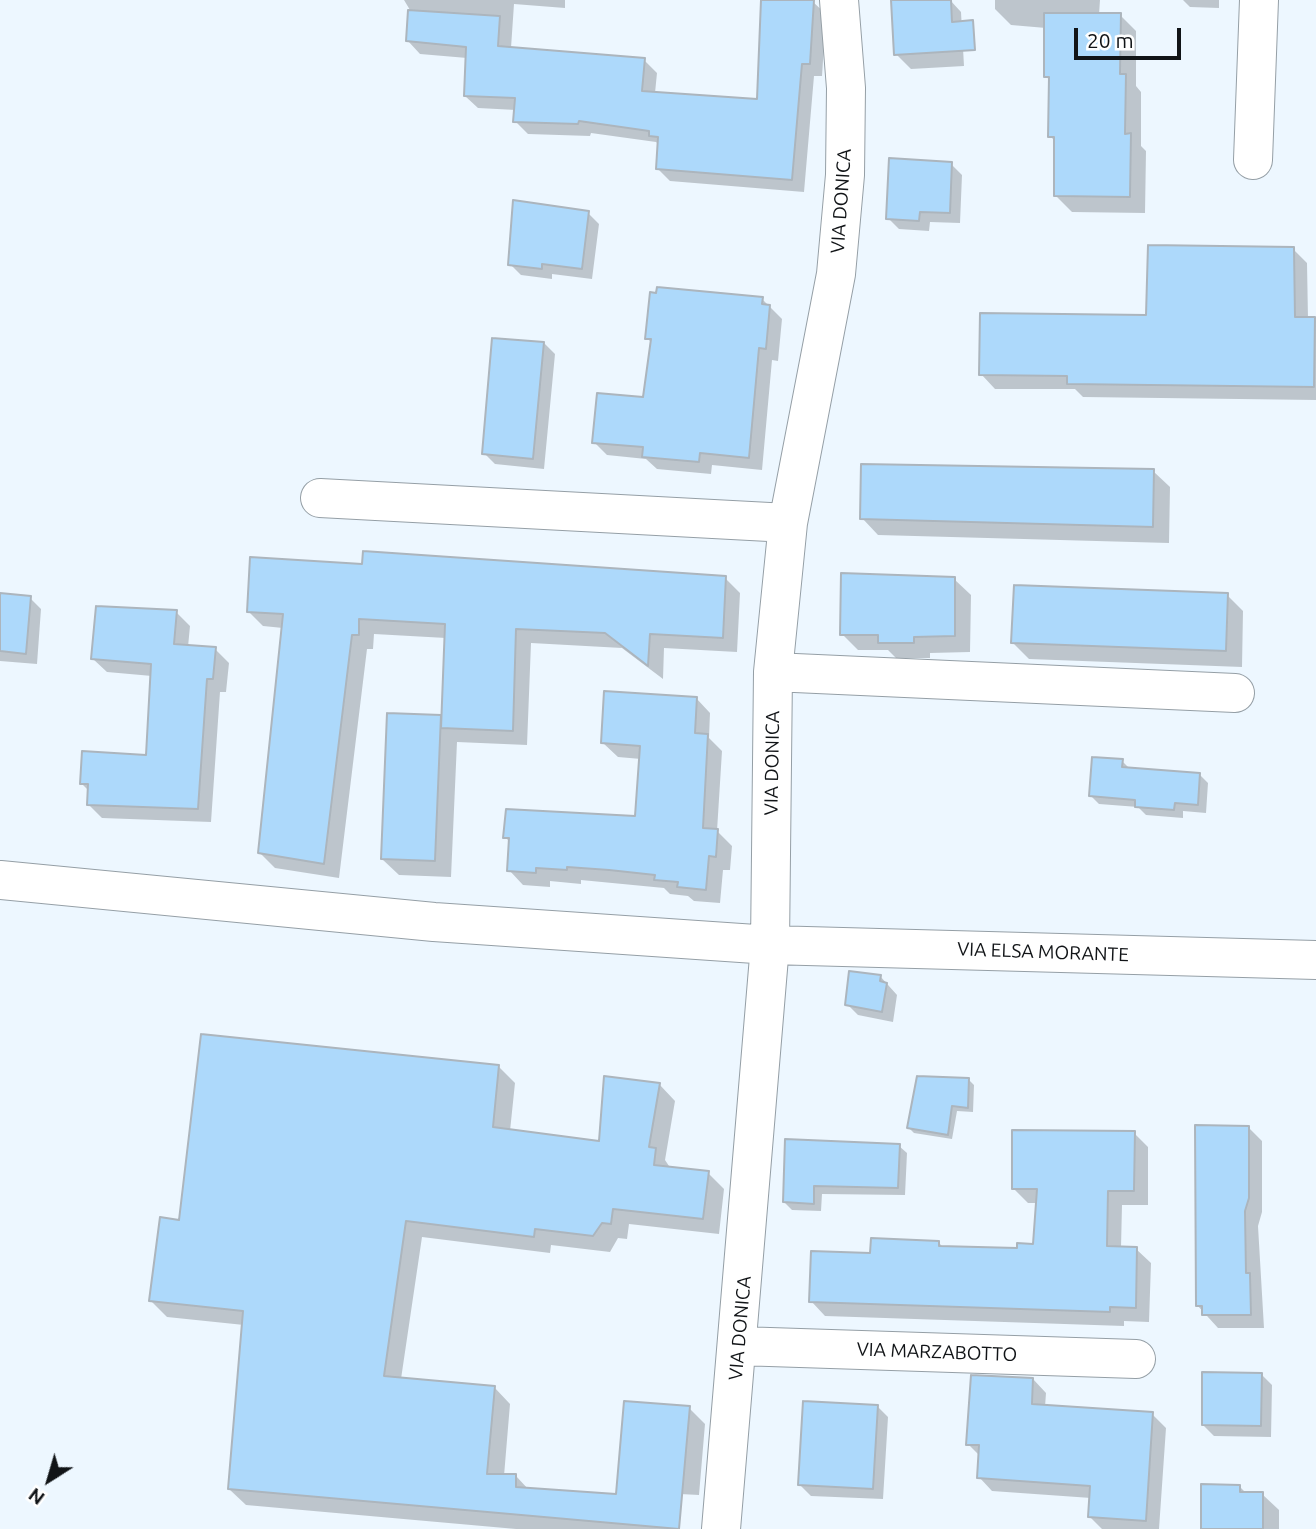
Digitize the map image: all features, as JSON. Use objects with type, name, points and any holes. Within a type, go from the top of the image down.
[{"type":"street","name":"VIA DONICA","points":[[721,1529],[739,1346],[770,944],[773,672],[788,523],[837,261],[845,176],[846,88],[839,0]]},
{"type":"street","points":[[1253,160],[1259,0]]},
{"type":"street","points":[[320,498],[788,523]]},
{"type":"street","points":[[773,672],[1235,693]]},
{"type":"street","name":"VIA ELSA MORANTE","points":[[0,880],[434,922],[770,944],[1316,960]]},
{"type":"street","name":"VIA MARZABOTTO","points":[[739,1346],[1136,1359]]},
{"type":"building","points":[[761,0],[814,0],[810,64],[802,64],[792,180],[656,169],[658,137],[649,136],[649,131],[579,121],[578,124],[513,122],[515,98],[464,96],[466,47],[406,41],[408,10],[500,16],[498,46],[645,58],[642,91],[757,99]]},
{"type":"building","points":[[891,0],[951,0],[952,22],[973,20],[975,50],[894,55]]},
{"type":"building","points":[[1044,13],[1121,13],[1120,74],[1126,74],[1125,134],[1131,133],[1130,197],[1054,196],[1054,137],[1048,137],[1049,77],[1044,77]]},
{"type":"building","points":[[889,158],[952,162],[950,213],[920,212],[919,221],[886,219]]},
{"type":"building","points":[[513,200],[589,211],[582,269],[542,264],[542,269],[508,265]]},
{"type":"building","points":[[1148,245],[1294,247],[1295,317],[1315,317],[1314,387],[1067,384],[1067,376],[979,375],[980,313],[1146,315]]},
{"type":"building","points":[[657,287],[763,297],[762,304],[770,305],[766,349],[759,348],[749,458],[700,453],[699,462],[642,457],[643,447],[592,443],[597,393],[643,397],[651,339],[645,339],[650,292],[656,293]]},
{"type":"building","points":[[492,338],[544,342],[533,459],[482,454]]},
{"type":"building","points":[[861,464],[1154,469],[1153,527],[860,519]]},
{"type":"building","points":[[363,551],[726,576],[723,638],[650,634],[648,666],[605,633],[516,629],[513,731],[441,728],[445,624],[359,619],[359,635],[352,635],[324,864],[258,853],[283,614],[247,612],[250,557],[362,564]]},
{"type":"building","points":[[841,573],[955,577],[955,636],[914,637],[914,643],[878,643],[878,635],[840,635]]},
{"type":"building","points":[[1014,585],[1228,593],[1226,651],[1011,643]]},
{"type":"building","points":[[0,593],[31,596],[26,654],[0,651]]},
{"type":"building","points":[[96,606],[177,610],[174,644],[216,647],[213,679],[207,679],[198,809],[87,805],[88,784],[80,784],[82,751],[146,755],[151,664],[91,659]]},
{"type":"building","points":[[604,691],[697,697],[695,733],[708,734],[703,828],[718,829],[716,857],[709,856],[706,890],[677,887],[678,882],[654,880],[655,875],[609,870],[567,867],[567,870],[536,868],[536,873],[507,871],[509,838],[503,838],[506,809],[635,816],[640,746],[601,743]]},
{"type":"building","points":[[387,713],[441,715],[435,861],[381,859]]},
{"type":"building","points":[[1092,757],[1123,759],[1122,767],[1200,773],[1198,805],[1175,803],[1174,810],[1135,807],[1135,800],[1089,796]]},
{"type":"building","points":[[849,971],[881,975],[880,981],[887,983],[882,1012],[845,1005]]},
{"type":"building","points":[[201,1034],[499,1065],[493,1127],[599,1141],[604,1076],[660,1083],[649,1147],[656,1148],[654,1165],[709,1171],[703,1219],[613,1209],[611,1224],[602,1223],[593,1236],[535,1229],[534,1237],[406,1221],[384,1376],[495,1386],[487,1474],[516,1474],[516,1487],[616,1494],[624,1401],[690,1406],[679,1529],[228,1489],[243,1311],[149,1301],[160,1217],[179,1220]]},
{"type":"building","points":[[917,1076],[969,1078],[968,1108],[952,1106],[948,1135],[907,1128]]},
{"type":"building","points":[[1195,1125],[1249,1126],[1249,1198],[1245,1211],[1246,1273],[1250,1273],[1251,1315],[1202,1315],[1202,1306],[1196,1306]]},
{"type":"building","points":[[1012,1130],[1135,1131],[1134,1191],[1108,1191],[1107,1246],[1137,1247],[1136,1308],[1110,1307],[1110,1312],[809,1302],[811,1251],[870,1253],[871,1238],[939,1241],[939,1246],[1017,1248],[1017,1243],[1033,1244],[1037,1189],[1012,1189]]},
{"type":"building","points":[[785,1139],[900,1144],[898,1188],[814,1186],[814,1204],[783,1202]]},
{"type":"building","points":[[1202,1372],[1262,1373],[1261,1426],[1202,1425]]},
{"type":"building","points":[[971,1375],[1033,1378],[1032,1404],[1153,1412],[1146,1521],[1088,1517],[1090,1486],[977,1478],[979,1445],[966,1445]]},
{"type":"building","points":[[803,1401],[878,1405],[873,1489],[798,1485]]},
{"type":"building","points":[[1201,1484],[1240,1485],[1240,1492],[1263,1492],[1263,1529],[1201,1529]]}]
